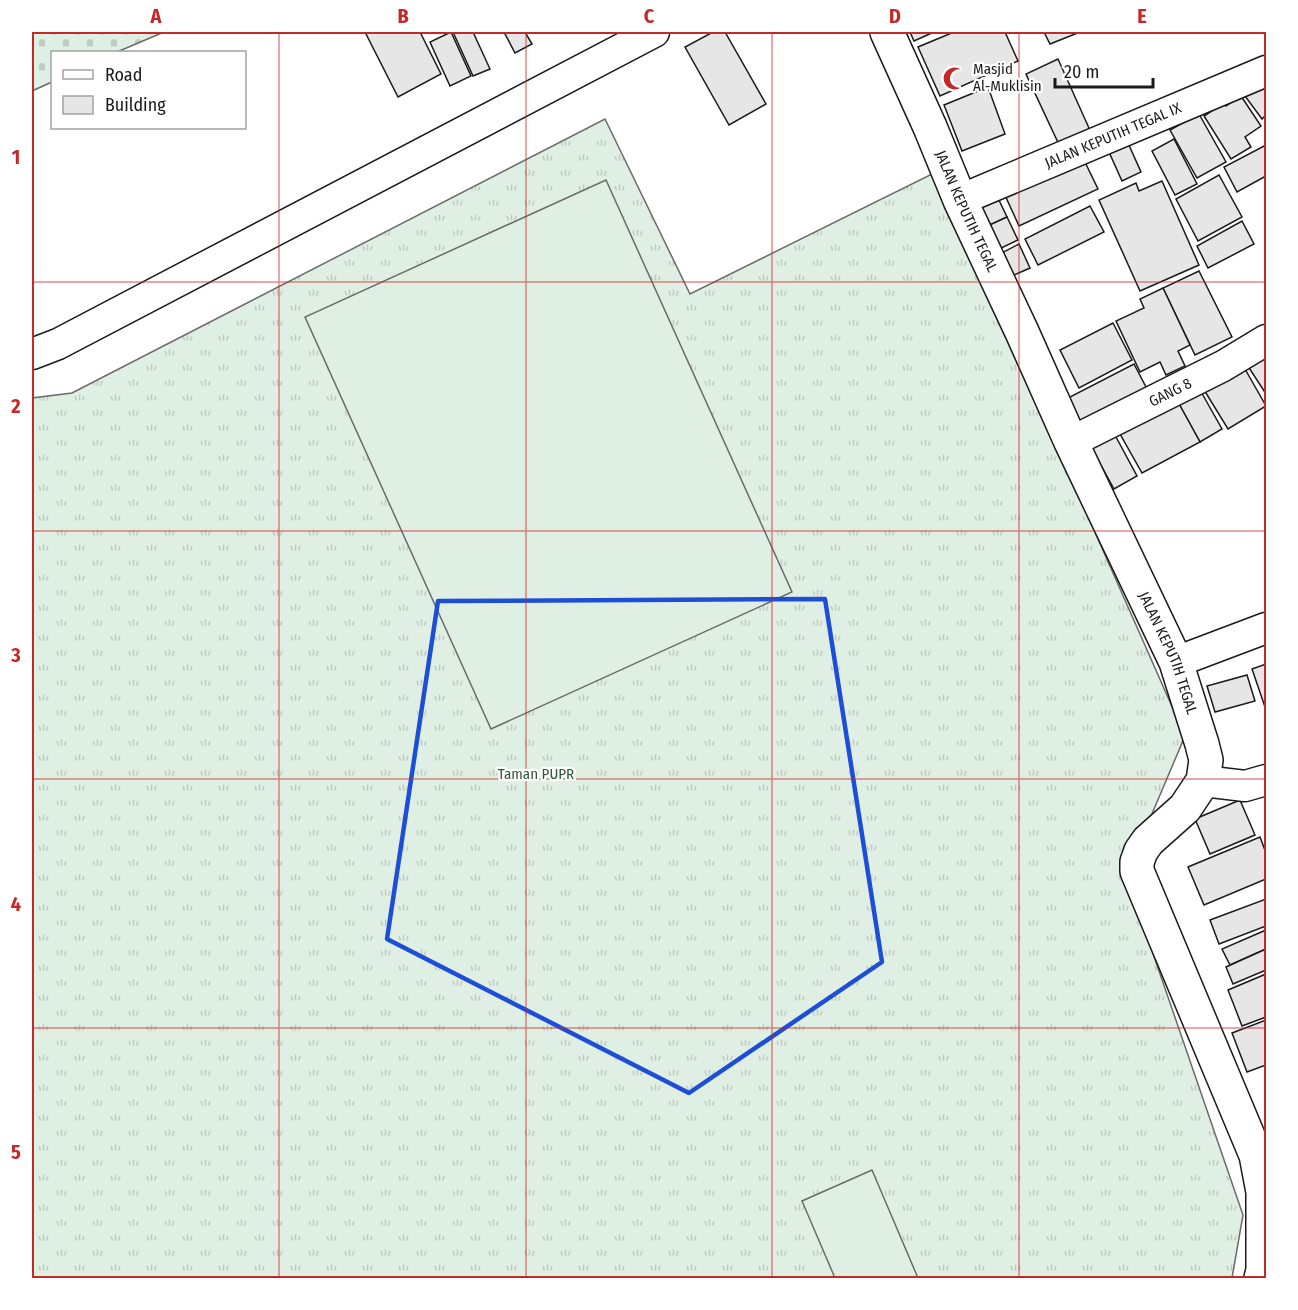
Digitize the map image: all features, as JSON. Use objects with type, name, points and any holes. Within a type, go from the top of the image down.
[{"type":"main road","name":"JALAN KEPUTIH TEGAL","points":[[887,32],[960,200],[1071,442],[1176,662],[1206,760],[1203,781]]},
{"type":"main road","points":[[1203,781],[1185,808],[1148,840],[1137,862],[1137,872],[1261,1152],[1262,1278]]},
{"type":"street","points":[[32,354],[58,344],[654,32]]},
{"type":"street","name":"JALAN KEPUTIH TEGAL IX","points":[[960,200],[1266,71]]},
{"type":"street","name":"GANG 8","points":[[1071,442],[1223,366],[1266,339]]},
{"type":"street","points":[[1176,662],[1266,628]]},
{"type":"street","points":[[1203,781],[1245,786],[1266,780]]},
{"type":"highlighted area","points":[[825,599],[882,962],[689,1093],[387,939],[438,601]]},
{"type":"green space","points":[[32,32],[164,32],[119,51],[51,51],[51,82],[32,91]]},
{"type":"green space","name":"Taman PUPR","points":[[605,119],[690,294],[936,172],[1185,736],[1126,875],[1243,1215],[1232,1278],[32,1278],[32,398],[72,393]]},
{"type":"green space","points":[[606,180],[792,592],[491,729],[305,317]]},
{"type":"green space","points":[[872,1170],[918,1278],[835,1278],[802,1201]]},
{"type":"building","points":[[365,32],[420,32],[441,74],[398,97]]},
{"type":"building","points":[[451,32],[471,76],[450,86],[430,42]]},
{"type":"building","points":[[453,32],[473,32],[490,69],[473,76]]},
{"type":"building","points":[[504,32],[525,32],[532,44],[515,53]]},
{"type":"building","points":[[713,32],[725,32],[766,104],[729,125],[685,47]]},
{"type":"building","points":[[910,32],[934,32],[914,41]]},
{"type":"building","name":"Masjid Al-Muklisin","points":[[954,32],[1005,32],[1018,61],[940,96],[918,47]]},
{"type":"building","points":[[1044,32],[1080,32],[1050,44]]},
{"type":"building","points":[[1058,59],[1093,137],[1062,151],[1026,74]]},
{"type":"building","points":[[1266,82],[1266,115],[1262,119],[1245,96]]},
{"type":"building","points":[[988,87],[1005,134],[962,151],[944,105]]},
{"type":"building","points":[[1241,96],[1261,126],[1245,137],[1251,147],[1231,159],[1204,116],[1224,103],[1226,106]]},
{"type":"building","points":[[1199,114],[1226,162],[1197,178],[1170,130]]},
{"type":"building","points":[[1174,139],[1197,184],[1175,195],[1152,151]]},
{"type":"building","points":[[1128,143],[1141,172],[1122,181],[1109,152]]},
{"type":"building","points":[[1266,145],[1266,176],[1237,192],[1224,167]]},
{"type":"building","points":[[1082,156],[1098,189],[1019,226],[1004,193]]},
{"type":"building","points":[[1219,175],[1242,217],[1198,241],[1176,199]]},
{"type":"building","points":[[1162,181],[1199,265],[1140,291],[1099,200],[1136,183],[1139,191]]},
{"type":"building","points":[[997,196],[1007,217],[981,229],[972,208]]},
{"type":"building","points":[[1090,206],[1104,232],[1038,265],[1025,239]]},
{"type":"building","points":[[1007,217],[1018,240],[993,252],[981,229]]},
{"type":"building","points":[[1242,221],[1254,244],[1208,268],[1197,246]]},
{"type":"building","points":[[1019,244],[1030,268],[1007,278],[996,256]]},
{"type":"building","points":[[1199,271],[1232,337],[1195,355],[1163,288]]},
{"type":"building","points":[[1163,288],[1190,345],[1178,351],[1185,366],[1166,375],[1160,362],[1140,372],[1116,321],[1144,308],[1140,299]]},
{"type":"building","points":[[1113,323],[1132,360],[1079,388],[1060,350]]},
{"type":"building","points":[[1266,349],[1266,394],[1244,360]]},
{"type":"building","points":[[1241,362],[1266,406],[1228,429],[1201,385]]},
{"type":"building","points":[[1134,364],[1147,389],[1079,424],[1066,399]]},
{"type":"building","points":[[1195,381],[1222,429],[1200,442],[1173,393]]},
{"type":"building","points":[[1173,393],[1200,442],[1142,473],[1115,425]]},
{"type":"building","points":[[1109,424],[1137,476],[1114,489],[1086,438]]},
{"type":"building","points":[[1266,664],[1266,710],[1252,669]]},
{"type":"building","points":[[1247,675],[1255,701],[1215,712],[1207,686]]},
{"type":"building","points":[[1240,800],[1255,835],[1210,854],[1195,819]]},
{"type":"building","points":[[1260,837],[1266,853],[1266,879],[1204,905],[1188,867]]},
{"type":"building","points":[[1266,899],[1266,926],[1219,944],[1210,920]]},
{"type":"building","points":[[1266,930],[1266,949],[1230,965],[1222,949]]},
{"type":"building","points":[[1266,949],[1266,970],[1233,984],[1226,967]]},
{"type":"building","points":[[1266,974],[1266,1017],[1242,1026],[1228,990]]},
{"type":"building","points":[[1266,1020],[1266,1065],[1247,1072],[1232,1033]]},
{"type":"place","name":"Masjid Al-Muklisin","points":[[955,78]]}]
